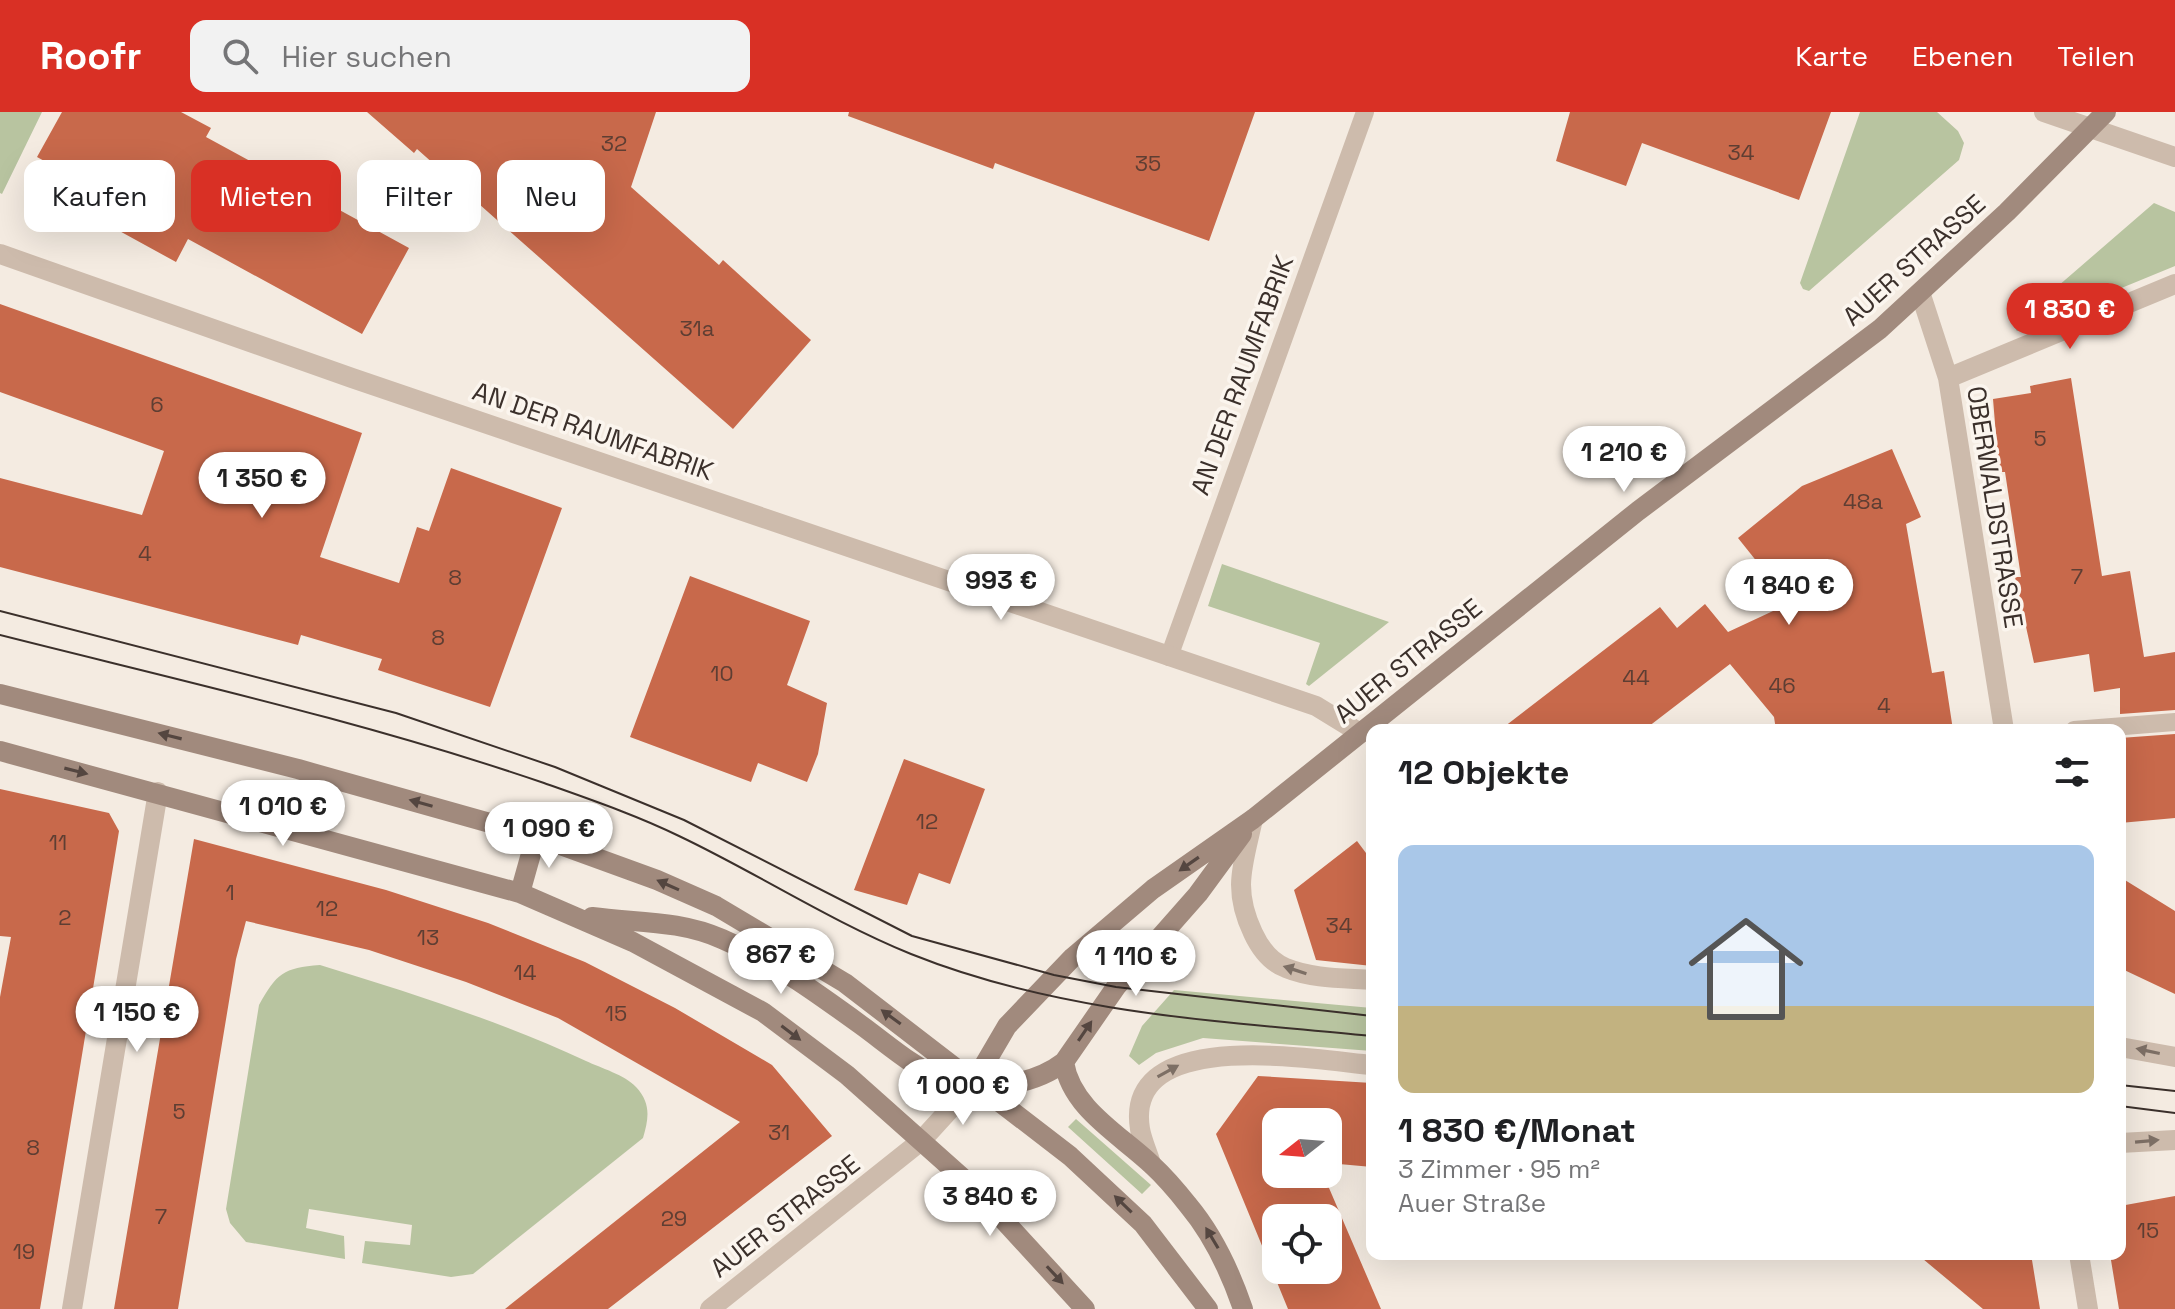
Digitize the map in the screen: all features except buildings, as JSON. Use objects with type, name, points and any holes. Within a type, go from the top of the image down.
[{"type":"main road","name":"AUER STRASSE","points":[[1371,724],[1638,511],[1921,295],[2106,112]]},
{"type":"main road","points":[[0,694],[298,769],[536,836],[657,880],[716,906],[775,939],[916,1035],[973,1084],[1070,1156],[1116,1197],[1167,1253],[1208,1309]]},
{"type":"main road","name":"AUER STRASSE","points":[[973,1084],[1007,1026],[1073,957],[1153,889],[1253,819],[1366,728]]},
{"type":"main road","points":[[0,751],[520,893],[576,915],[763,1012],[847,1075],[975,1189],[1085,1309]]},
{"type":"main road","points":[[576,915],[663,922],[722,939],[770,962],[943,1079],[1007,1086],[1052,1071],[1064,1062],[1116,987],[1198,894],[1253,819]]},
{"type":"main road","points":[[520,893],[536,836]]},
{"type":"main road","points":[[1064,1062],[1066,1077],[1081,1100],[1151,1164],[1209,1231],[1224,1259],[1243,1309]]},
{"type":"street","points":[[2044,112],[2175,157]]},
{"type":"street","name":"AN DER RAUMFABRIK","points":[[0,254],[1316,706],[1360,733]]},
{"type":"street","points":[[1948,378],[2175,284]]},
{"type":"street","name":"OBERWALDSTRASSE","points":[[1921,295],[1948,378],[2003,724]]},
{"type":"street","points":[[72,1309],[158,792]]},
{"type":"street","points":[[1253,819],[1241,878],[1240,904],[1261,950],[1283,967],[1309,975],[1366,980]]},
{"type":"street","points":[[2126,1048],[2175,1057]]},
{"type":"street","points":[[1151,1164],[1139,1127],[1143,1104],[1152,1081],[1165,1069],[1195,1060],[1233,1055],[1366,1065]]},
{"type":"street","name":"AUER STRASSE","points":[[710,1309],[921,1141],[973,1084]]},
{"type":"street","points":[[2126,1143],[2175,1140]]},
{"type":"street","points":[[2080,1260],[2088,1309]]},
{"type":"lane","name":"AN DER RAUMFABRIK","points":[[1169,657],[1365,112]]},
{"type":"lane","points":[[2126,726],[2175,722]]},
{"type":"green space","points":[[0,112],[42,112],[2,194],[0,193]]},
{"type":"green space","points":[[1860,112],[1937,112],[1958,131],[1964,143],[1959,160],[1809,291],[1803,289],[1800,283]]},
{"type":"green space","points":[[2154,203],[2175,212],[2175,266],[2017,331],[2013,325]]},
{"type":"green space","points":[[1222,564],[1389,622],[1309,686],[1306,684],[1320,643],[1208,606]]},
{"type":"green space","points":[[320,965],[488,1020],[619,1075],[636,1087],[644,1099],[647,1117],[643,1138],[473,1274],[451,1277],[362,1263],[365,1241],[410,1245],[412,1225],[309,1209],[306,1228],[344,1236],[345,1259],[246,1242],[230,1223],[226,1209],[259,1005],[282,974]]},
{"type":"green space","points":[[1174,990],[1366,1007],[1366,1051],[1203,1038],[1156,1053],[1139,1065],[1129,1056],[1142,1026]]},
{"type":"green space","points":[[1076,1119],[1151,1185],[1142,1194],[1068,1127]]},
{"type":"tram line","points":[[0,611],[396,713],[555,767],[684,820],[912,936],[1054,975],[1116,987],[1366,1015]]},
{"type":"tram line","points":[[0,635],[342,721],[544,783],[663,828],[881,941],[967,974],[1023,990],[1138,1012],[1366,1035]]},
{"type":"tram line","points":[[2126,1086],[2175,1091]]},
{"type":"tram line","points":[[2126,1107],[2175,1113]]}]
